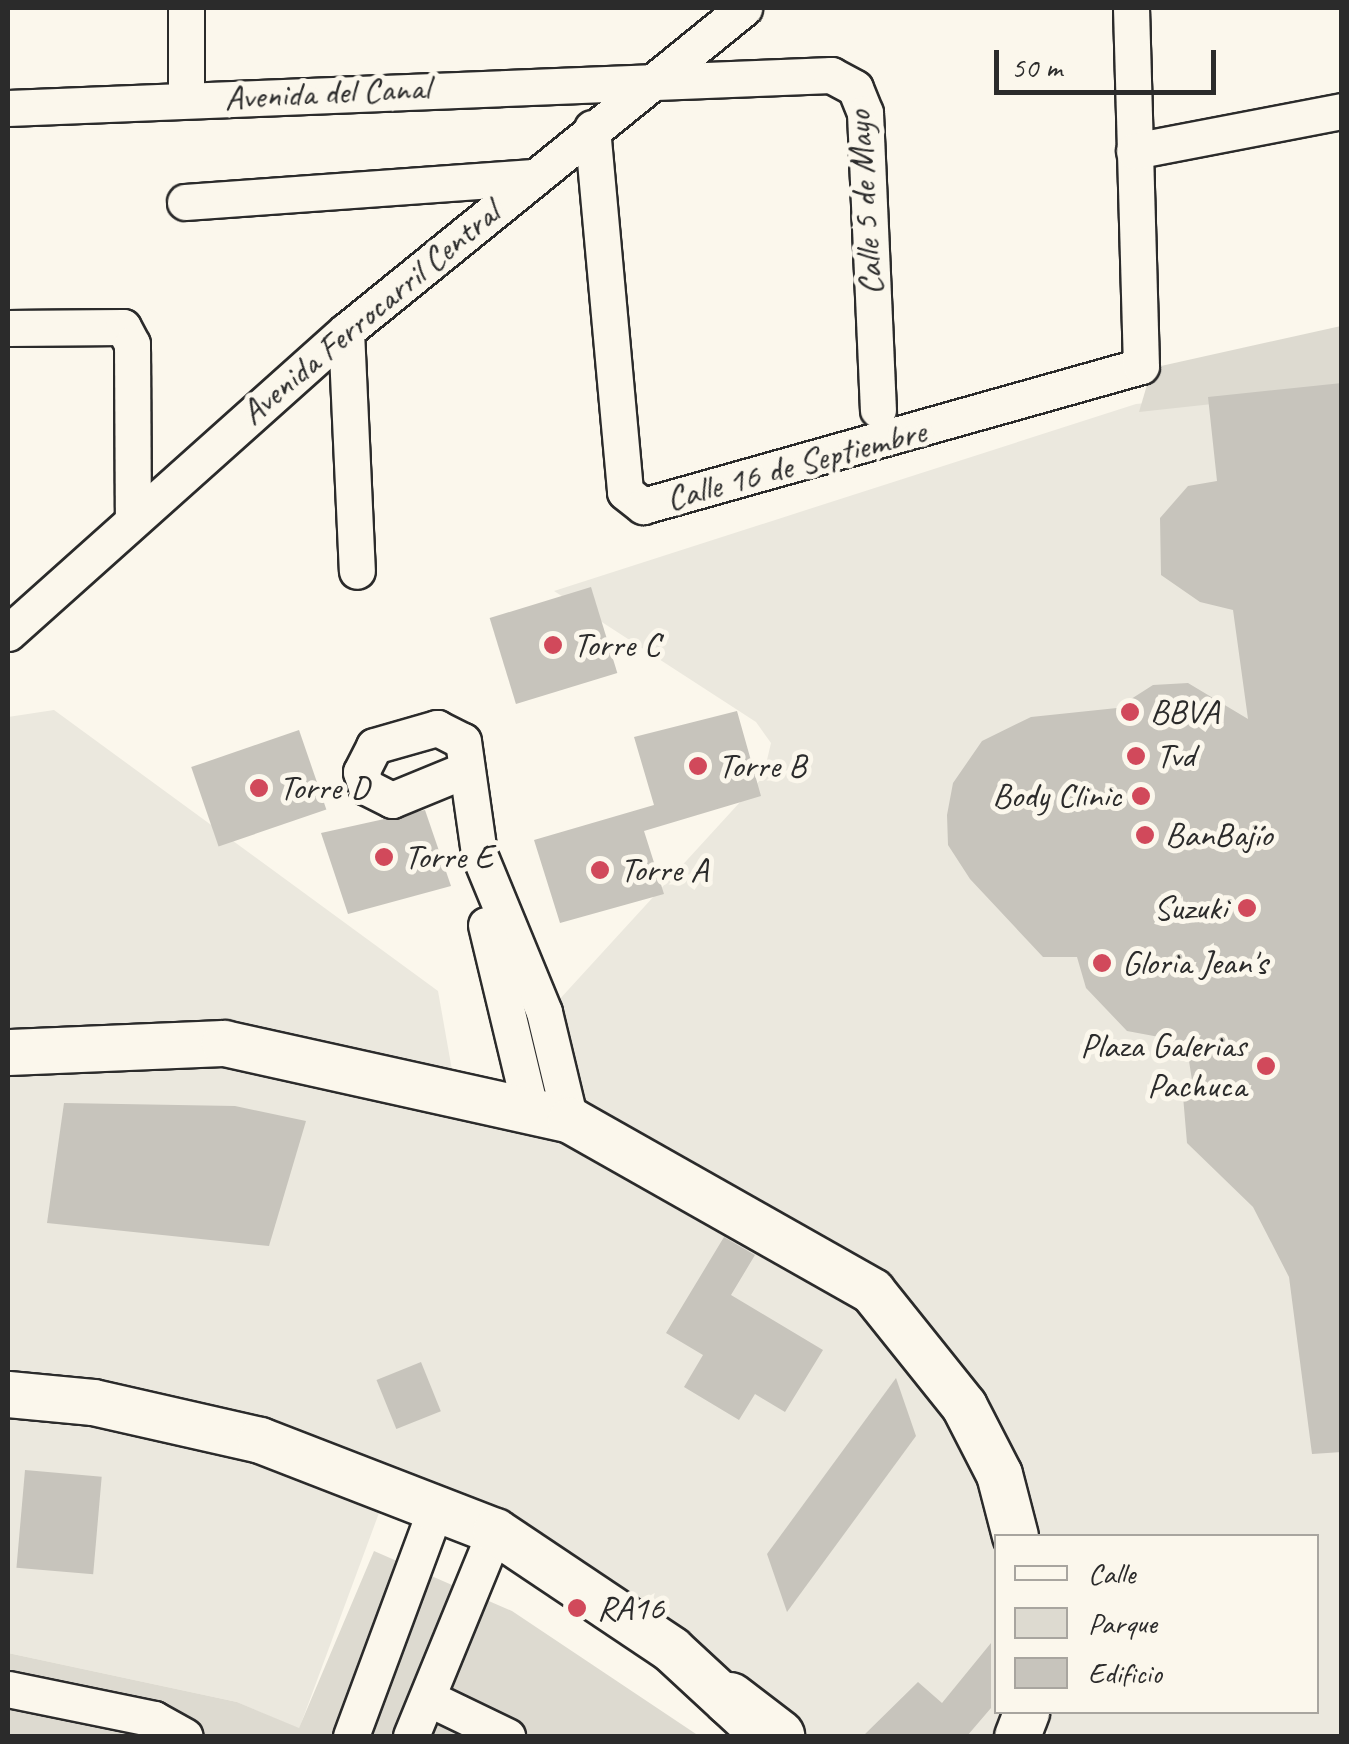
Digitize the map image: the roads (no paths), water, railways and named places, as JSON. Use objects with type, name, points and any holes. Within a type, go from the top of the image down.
[{"type":"highway","points":[[746,1718],[778,1736]]},
{"type":"main road","points":[[8,1052],[224,1042],[528,1104],[570,1120],[872,1291],[964,1406],[1000,1474],[1015,1534]]},
{"type":"main road","points":[[8,1394],[93,1402],[260,1440],[494,1531],[746,1718]]},
{"type":"street","points":[[186,8],[186,99]]},
{"type":"street","name":"Avenida Ferrocarril Central","points":[[8,633],[133,513],[346,331],[646,79],[744,8]]},
{"type":"street","points":[[1130,8],[1134,151],[1342,111]]},
{"type":"street","name":"Calle 5 de Mayo","points":[[646,79],[831,75],[854,88],[865,113],[878,410]]},
{"type":"street","name":"Avenida del Canal","points":[[8,108],[646,79]]},
{"type":"street","name":"Calle 16 de Septiembre","points":[[592,128],[632,504],[1131,374],[1145,357],[1134,151]]},
{"type":"street","points":[[185,202],[533,177]]},
{"type":"street","points":[[8,328],[123,327],[132,344],[133,513]]},
{"type":"street","points":[[346,331],[357,571]]},
{"type":"street","points":[[528,1104],[456,777],[490,891],[544,1012],[570,1120]]},
{"type":"street","points":[[351,1736],[436,1507]]},
{"type":"street","points":[[411,1736],[494,1531]]},
{"type":"street","points":[[8,1689],[154,1719],[184,1736]]},
{"type":"street","points":[[428,1698],[507,1736]]},
{"type":"place","name":"Torre C","points":[[553,645]]},
{"type":"place","name":"BBVA","points":[[1130,712]]},
{"type":"place","name":"Tvd","points":[[1136,756]]},
{"type":"place","name":"Torre B","points":[[698,766]]},
{"type":"place","name":"Torre D","points":[[259,788]]},
{"type":"place","name":"Body Clinic","points":[[1141,796]]},
{"type":"place","name":"BanBajío","points":[[1145,835]]},
{"type":"place","name":"Torre E","points":[[384,857]]},
{"type":"place","name":"Torre A","points":[[600,870]]},
{"type":"place","name":"Suzuki","points":[[1247,908]]},
{"type":"place","name":"Gloria Jean's","points":[[1102,963]]},
{"type":"place","name":"Plaza Galerias Pachuca","points":[[1266,1066]]},
{"type":"place","name":"RA16","points":[[577,1608]]}]
